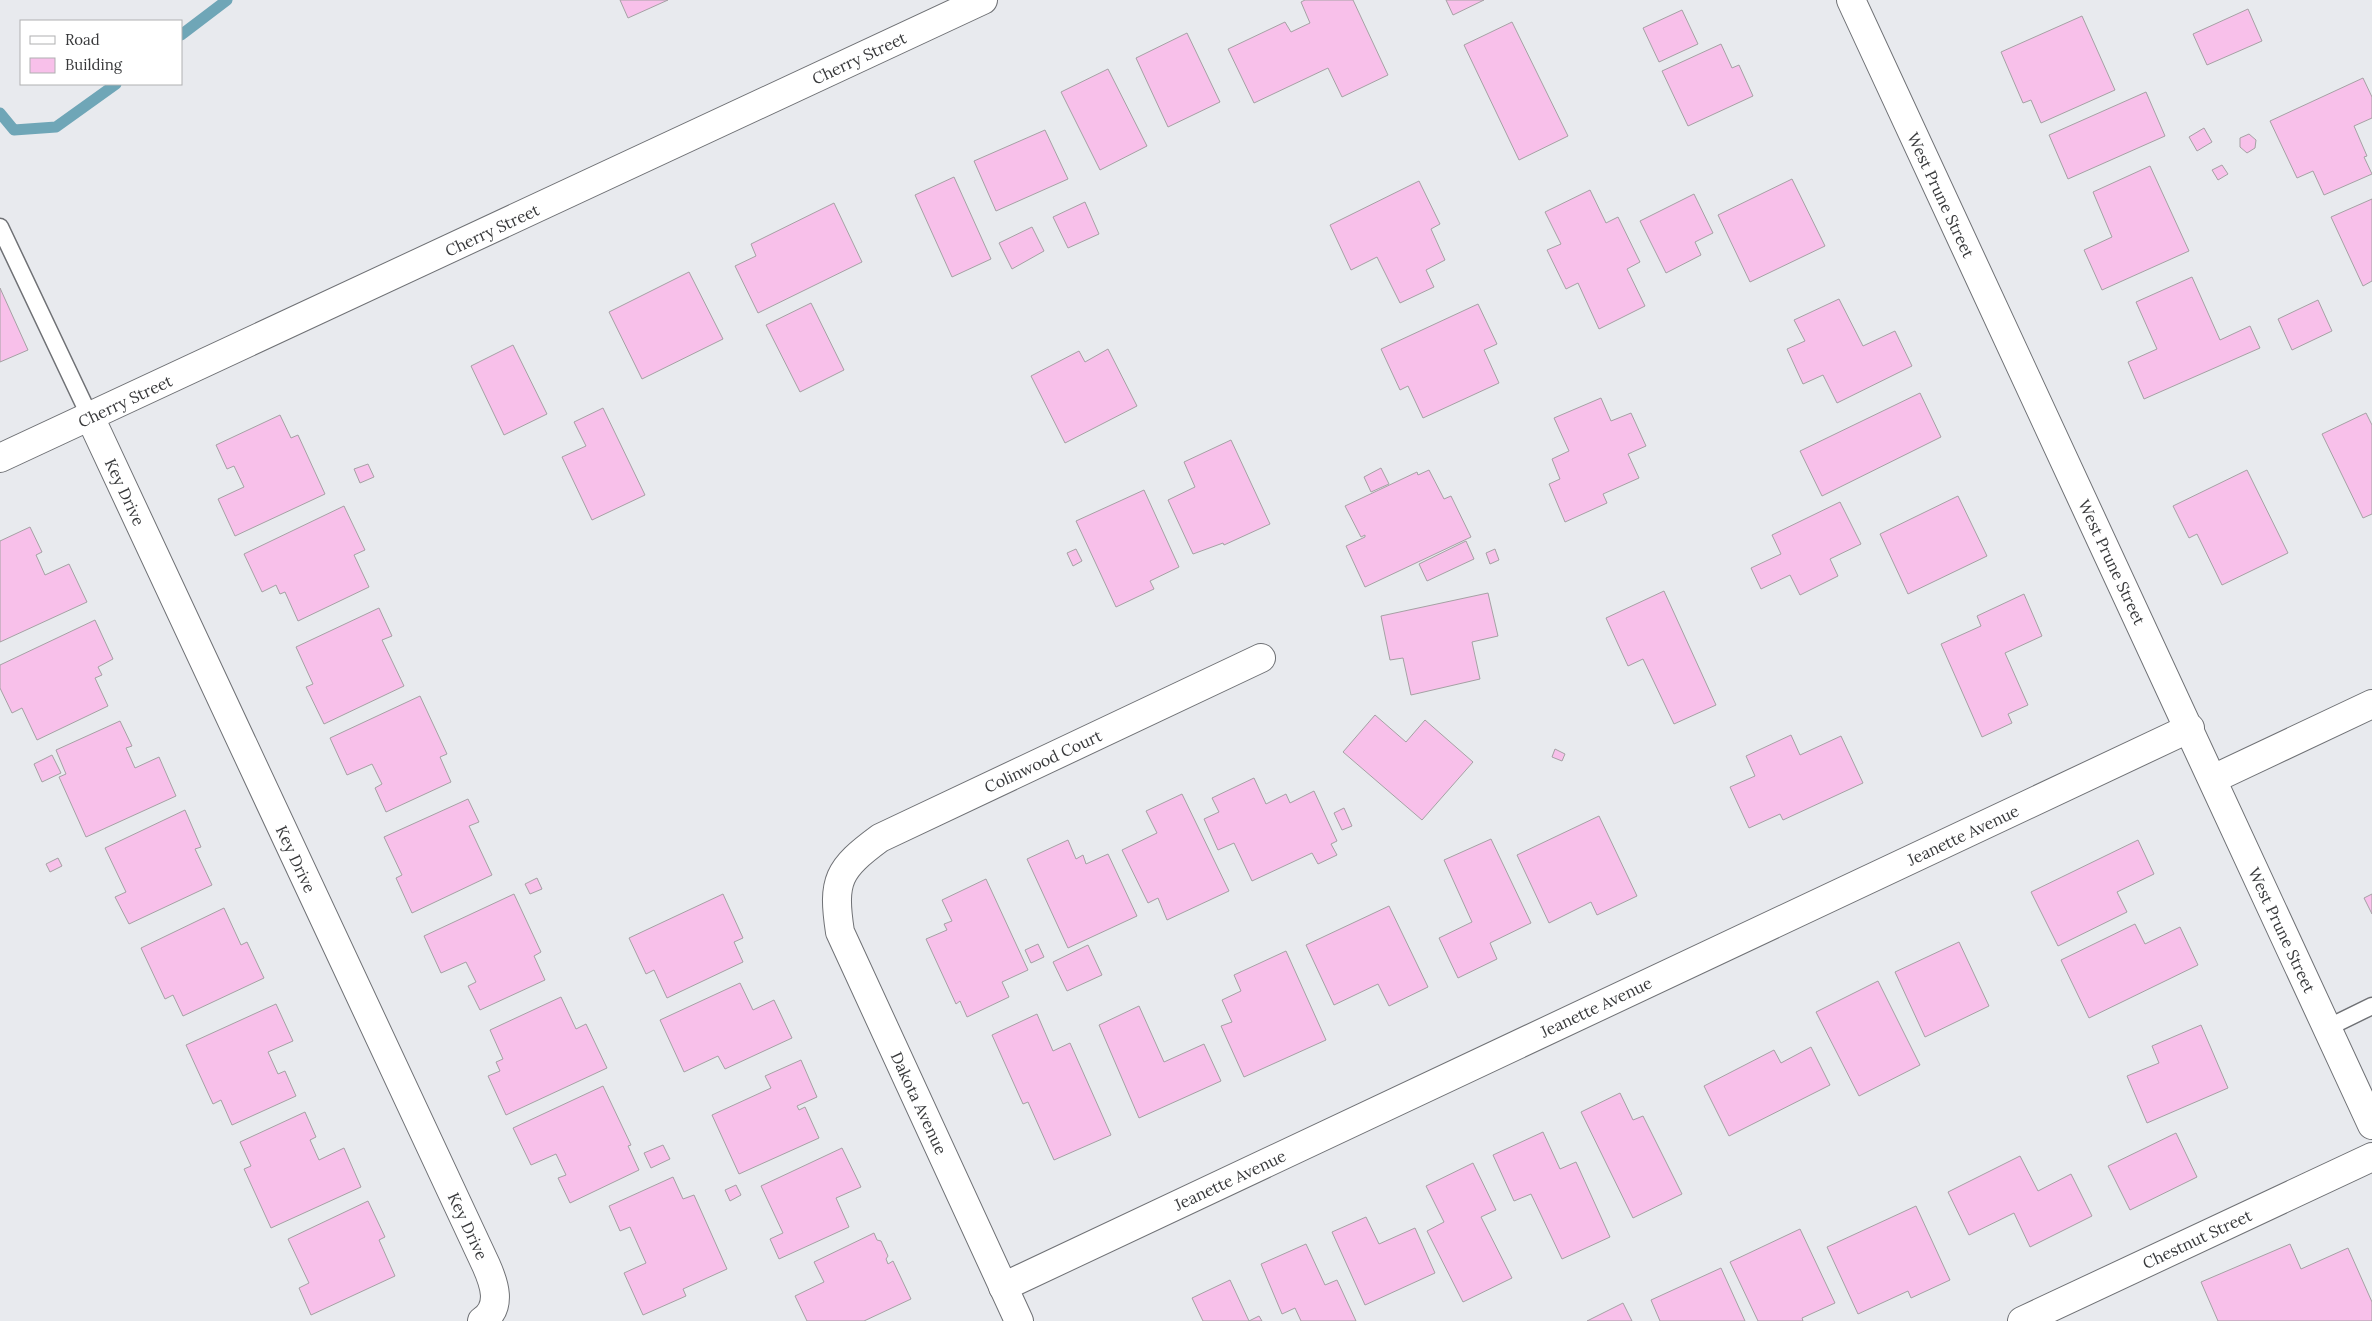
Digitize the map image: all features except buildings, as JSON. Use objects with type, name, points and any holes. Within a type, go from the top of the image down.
[{"type":"street","name":"Cherry Street","points":[[0,458],[983,0]]},
{"type":"street","name":"West Prune Street","points":[[1851,0],[2190,728],[2372,1125]]},
{"type":"street","name":"Key Drive","points":[[90,417],[486,1265],[494,1283],[489,1312]]},
{"type":"street","name":"Colinwood Court","points":[[838,881],[853,858],[880,838],[1261,658]]},
{"type":"street","points":[[2212,779],[2372,704]]},
{"type":"street","name":"Jeanette Avenue","points":[[1003,1287],[2190,728]]},
{"type":"street","name":"Dakota Avenue","points":[[838,881],[836,902],[840,932],[1018,1321]]},
{"type":"street","name":"Chestnut Street","points":[[2022,1321],[2372,1157]]},
{"type":"lane","points":[[0,227],[90,417]]},
{"type":"lane","points":[[2327,1028],[2372,1006]]},
{"type":"waterway","points":[[182,34],[227,0]]},
{"type":"waterway","points":[[0,113],[14,130],[56,127],[115,85]]}]
